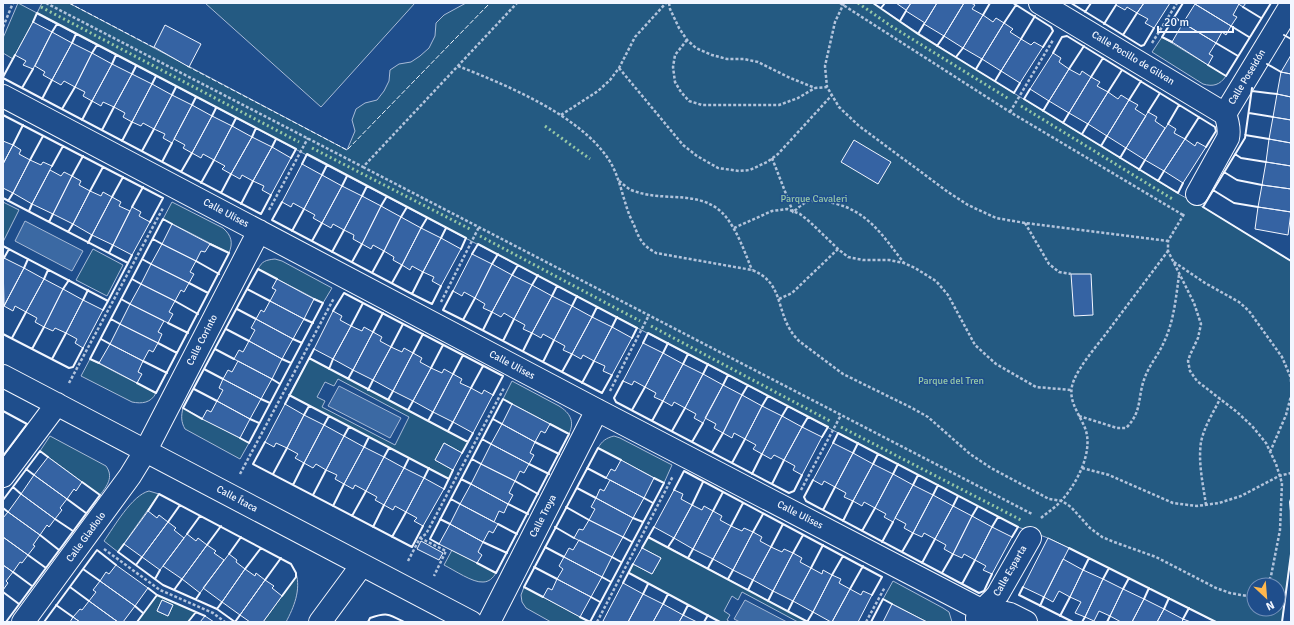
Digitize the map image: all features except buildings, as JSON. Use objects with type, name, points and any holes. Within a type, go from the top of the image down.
[{"type":"street","name":"Calle Pocillo de Gilvan","points":[[1040,3],[1225,114]]},
{"type":"street","name":"Calle Poseidón","points":[[1197,194],[1228,138],[1229,127],[1225,114],[1291,5]]},
{"type":"street","name":"Calle Ulises","points":[[3,96],[515,367],[896,565],[978,616],[1001,612],[1010,614],[1026,622]]},
{"type":"street","name":"Calle Corinto","points":[[146,450],[258,231]]},
{"type":"street","name":"Calle Ítaca","points":[[3,376],[471,622]]},
{"type":"street","points":[[3,476],[57,404]]},
{"type":"street","name":"Calle Troya","points":[[489,622],[597,410]]},
{"type":"street","name":"Calle Gladiolo","points":[[23,622],[130,476],[146,450]]},
{"type":"street","name":"Calle Esparta","points":[[978,616],[998,594],[1030,538]]},
{"type":"street","points":[[320,622],[362,565]]},
{"type":"path","points":[[3,27],[13,3]]},
{"type":"path","points":[[46,3],[1041,518]]},
{"type":"path","points":[[363,167],[517,3]]},
{"type":"path","points":[[561,115],[598,91],[610,80],[620,68],[635,37],[666,3]]},
{"type":"path","points":[[670,3],[670,8],[679,28],[687,40],[696,48],[712,55],[727,59],[744,59],[758,62],[815,88]]},
{"type":"path","points":[[1140,63],[1177,3]]},
{"type":"path","points":[[1168,241],[996,218],[968,205],[948,192],[859,126],[839,107],[827,87],[825,66],[835,22],[842,4],[1010,112],[1183,215]]},
{"type":"path","points":[[1010,112],[1066,19]]},
{"type":"path","points":[[687,40],[676,55],[673,66],[675,82],[689,101],[702,104],[779,105],[798,98],[815,88],[827,87]]},
{"type":"path","points":[[458,66],[502,83],[561,115],[582,130],[609,160],[618,180],[626,207],[639,237],[646,246],[656,253],[752,270],[762,274],[775,290],[784,318],[793,335],[828,364],[843,374],[928,417],[970,454],[990,468],[1049,499],[1062,501],[1072,507],[1090,528],[1102,537],[1156,557],[1216,588],[1230,593],[1246,596]]},
{"type":"path","points":[[620,68],[683,145],[697,156],[718,168],[739,171],[750,170],[767,162],[778,154],[832,95]]},
{"type":"path","points":[[258,231],[308,138]]},
{"type":"path","points":[[772,158],[792,212]]},
{"type":"path","points":[[618,180],[631,190],[644,194],[694,199],[708,202],[726,217],[734,228],[752,270]]},
{"type":"path","points":[[57,404],[75,374],[174,186]]},
{"type":"path","points":[[1197,194],[1168,241],[1168,252],[1194,303],[1201,324],[1198,338],[1188,362],[1190,371],[1197,381],[1237,412],[1252,426],[1266,443],[1276,464],[1282,484],[1280,530],[1271,577]]},
{"type":"path","points":[[792,212],[806,203],[822,200],[845,206],[860,214],[877,228],[904,263]]},
{"type":"path","points":[[734,228],[772,211],[787,209],[800,214],[848,257],[863,260],[889,260],[904,263],[915,268],[936,281],[948,295],[975,345],[996,364],[1036,387],[1071,390]]},
{"type":"path","points":[[1025,223],[1049,264],[1059,272],[1071,274]]},
{"type":"path","points":[[430,322],[479,227]]},
{"type":"path","points":[[779,299],[792,293],[838,249]]},
{"type":"path","points":[[1030,538],[1041,518],[1062,501],[1080,473],[1086,456],[1086,429],[1074,406],[1071,390],[1074,378],[1088,357],[1168,252]]},
{"type":"path","points":[[1173,262],[1205,283],[1239,302],[1249,311],[1282,357],[1291,378],[1291,382]]},
{"type":"path","points":[[1079,416],[1117,428],[1126,428],[1131,422],[1138,412],[1138,402],[1144,377],[1164,343],[1170,326],[1179,274]]},
{"type":"path","points":[[229,495],[345,276]]},
{"type":"path","points":[[597,410],[604,401],[649,315]]},
{"type":"path","points":[[396,583],[420,538],[426,534],[515,367]]},
{"type":"path","points":[[1270,452],[1286,415],[1291,396]]},
{"type":"path","points":[[1206,505],[1200,459],[1202,441],[1208,423],[1220,399]]},
{"type":"path","points":[[791,510],[841,415]]},
{"type":"path","points":[[597,622],[684,455]]},
{"type":"path","points":[[1082,468],[1109,474],[1173,503],[1197,506],[1219,503],[1241,496],[1279,476],[1291,473]]},
{"type":"path","points":[[86,536],[160,590],[213,613],[225,622]]},
{"type":"path","points":[[420,538],[446,551],[424,597]]},
{"type":"path","points":[[866,622],[896,565]]},
{"type":"green space","name":"Parque Cavaleri","points":[[18,3],[37,13],[42,3],[69,3],[347,150],[355,131],[352,120],[356,109],[365,103],[377,100],[389,81],[390,70],[399,64],[411,62],[420,56],[429,48],[435,36],[436,23],[444,15],[466,3],[873,3],[986,76],[1291,261],[1291,554],[1286,592],[1286,577],[1246,577],[1246,617],[1283,617],[1282,622],[1216,622],[1069,548],[1048,538],[1018,527],[37,14],[13,59],[3,53],[3,38]]},
{"type":"green space","points":[[205,3],[415,3],[321,107]]},
{"type":"green space","points":[[1162,37],[1226,76],[1216,84],[1203,84],[1152,52]]},
{"type":"green space","points":[[3,202],[19,210],[3,242]]},
{"type":"green space","points":[[172,202],[223,228],[231,240],[229,253],[163,219]]},
{"type":"green space","points":[[93,249],[123,265],[107,296],[76,280]]},
{"type":"green space","points":[[275,259],[282,261],[332,288],[323,303],[258,269],[265,261]]},
{"type":"green space","points":[[309,358],[468,442],[462,453],[444,443],[435,460],[453,470],[449,479],[289,395]],"holes":[[[338,379],[409,417],[395,445],[322,407],[325,401],[317,397],[325,382],[334,386]]]},
{"type":"green space","points":[[90,359],[156,393],[149,401],[139,403],[132,402],[81,376]]},
{"type":"green space","points":[[512,381],[559,406],[566,412],[569,415],[572,425],[569,434],[503,399]]},
{"type":"green space","points":[[183,408],[249,443],[240,459],[185,429],[182,419]]},
{"type":"green space","points":[[50,436],[106,466],[109,474],[109,481],[100,495],[40,451]]},
{"type":"green space","points":[[614,436],[672,465],[664,483],[598,448],[604,440]]},
{"type":"green space","points":[[149,491],[159,494],[118,552],[104,541],[130,505],[136,499]]},
{"type":"green space","points":[[648,537],[808,622],[798,622],[742,592],[738,600],[732,596],[724,611],[730,615],[727,620],[730,622],[720,622],[629,573],[633,564],[652,574],[661,558],[642,548]]},
{"type":"green space","points":[[452,550],[496,573],[494,577],[485,582],[479,582],[444,565]]},
{"type":"green space","points":[[296,573],[298,586],[296,598],[286,622],[263,622],[296,577]]},
{"type":"green space","points":[[893,581],[949,612],[952,622],[927,622],[883,599]]},
{"type":"green space","points":[[524,587],[590,622],[551,622],[526,608],[522,602],[521,595]]},
{"type":"green space","points":[[157,595],[196,612],[188,622],[137,622]],"holes":[[[162,600],[173,605],[168,616],[157,611]]]},
{"type":"shaded area","points":[[25,221],[83,251],[72,271],[15,241]]},
{"type":"shaded area","points":[[339,386],[401,418],[390,438],[328,406]]},
{"type":"shaded area","points":[[745,600],[787,622],[740,622],[734,619]]},
{"type":"hedge","points":[[858,3],[891,26],[1009,99]]},
{"type":"hedge","points":[[41,7],[299,142]]},
{"type":"hedge","points":[[1021,106],[1174,200]]},
{"type":"hedge","points":[[545,126],[590,159]]},
{"type":"hedge","points":[[312,148],[470,229]]},
{"type":"hedge","points":[[480,236],[640,321]]},
{"type":"hedge","points":[[651,326],[830,421]]},
{"type":"hedge","points":[[841,427],[1021,520]]},
{"type":"fence","points":[[69,3],[155,48]]},
{"type":"fence","points":[[187,66],[347,150],[490,3]]},
{"type":"wall","points":[[873,3],[918,34],[1014,93],[1020,83]]},
{"type":"wall","points":[[881,8],[885,3]]},
{"type":"wall","points":[[983,15],[990,3]]},
{"type":"wall","points":[[1013,3],[1051,27],[1053,31],[1043,47]]},
{"type":"wall","points":[[1071,3],[1141,46],[1144,45],[1154,28]]},
{"type":"wall","points":[[1085,12],[1091,3]]},
{"type":"wall","points":[[1172,42],[1162,37],[1183,3]]},
{"type":"wall","points":[[1208,65],[1226,76],[1271,3]]},
{"type":"wall","points":[[1004,23],[1016,5]]},
{"type":"wall","points":[[1104,24],[1116,5]]},
{"type":"wall","points":[[1243,7],[1261,18]]},
{"type":"wall","points":[[900,21],[906,11]]},
{"type":"wall","points":[[33,22],[37,13],[296,149],[291,158]]},
{"type":"wall","points":[[1123,35],[1137,13]]},
{"type":"wall","points":[[1021,39],[1035,16]]},
{"type":"wall","points":[[1174,17],[1183,23]]},
{"type":"wall","points":[[52,32],[57,24]]},
{"type":"wall","points":[[918,34],[924,24]]},
{"type":"wall","points":[[1231,26],[1249,37]]},
{"type":"wall","points":[[72,43],[76,34]]},
{"type":"wall","points":[[1284,35],[1291,39]]},
{"type":"wall","points":[[937,46],[944,36]]},
{"type":"wall","points":[[1053,53],[1062,37],[1067,36],[1215,127],[1216,131],[1206,147]]},
{"type":"wall","points":[[1216,43],[1238,56]]},
{"type":"wall","points":[[92,53],[97,45]]},
{"type":"wall","points":[[1069,69],[1084,46]]},
{"type":"wall","points":[[956,57],[963,48]]},
{"type":"wall","points":[[3,77],[15,55]]},
{"type":"wall","points":[[112,64],[116,55]]},
{"type":"wall","points":[[1091,77],[1103,58]]},
{"type":"wall","points":[[976,69],[982,59]]},
{"type":"wall","points":[[1267,64],[1281,72]]},
{"type":"wall","points":[[132,74],[136,66]]},
{"type":"wall","points":[[22,88],[33,69]]},
{"type":"wall","points":[[1108,92],[1122,70]]},
{"type":"wall","points":[[995,81],[1001,71]]},
{"type":"wall","points":[[152,84],[156,76]]},
{"type":"wall","points":[[3,78],[261,214],[271,195]]},
{"type":"wall","points":[[42,99],[52,80]]},
{"type":"wall","points":[[1129,100],[1141,81]]},
{"type":"wall","points":[[62,109],[75,87]]},
{"type":"wall","points":[[172,95],[176,87]]},
{"type":"wall","points":[[1252,88],[1245,138],[1203,207],[1291,261]]},
{"type":"wall","points":[[1030,89],[1024,99],[1178,193],[1183,183]]},
{"type":"wall","points":[[1252,91],[1277,94]]},
{"type":"wall","points":[[1148,112],[1160,93]]},
{"type":"wall","points":[[192,105],[196,97]]},
{"type":"wall","points":[[82,120],[92,101]]},
{"type":"wall","points":[[1043,111],[1049,101]]},
{"type":"wall","points":[[1168,124],[1179,105]]},
{"type":"wall","points":[[102,130],[114,107]]},
{"type":"wall","points":[[212,116],[216,108]]},
{"type":"wall","points":[[1063,123],[1069,113]]},
{"type":"wall","points":[[1249,113],[1273,117]]},
{"type":"wall","points":[[3,115],[163,198],[150,222]]},
{"type":"wall","points":[[1185,139],[1199,117]]},
{"type":"wall","points":[[232,126],[236,118]]},
{"type":"wall","points":[[122,141],[132,122]]},
{"type":"wall","points":[[1082,134],[1088,124]]},
{"type":"wall","points":[[13,145],[23,125]]},
{"type":"wall","points":[[252,137],[256,128]]},
{"type":"wall","points":[[142,151],[154,129]]},
{"type":"wall","points":[[1245,135],[1269,139]]},
{"type":"wall","points":[[30,160],[43,136]]},
{"type":"wall","points":[[1101,146],[1107,136]]},
{"type":"wall","points":[[272,147],[276,139]]},
{"type":"wall","points":[[162,162],[172,143]]},
{"type":"wall","points":[[52,166],[63,146]]},
{"type":"wall","points":[[1120,158],[1126,148]]},
{"type":"wall","points":[[181,172],[192,153]]},
{"type":"wall","points":[[302,164],[307,154],[466,238],[461,249]]},
{"type":"wall","points":[[1235,154],[1241,158],[1266,162]]},
{"type":"wall","points":[[72,176],[83,156]]},
{"type":"wall","points":[[201,183],[214,160]]},
{"type":"wall","points":[[1139,170],[1145,160]]},
{"type":"wall","points":[[322,175],[327,165]]},
{"type":"wall","points":[[90,191],[103,167]]},
{"type":"wall","points":[[1158,181],[1164,171]]},
{"type":"wall","points":[[1224,172],[1237,180],[1262,185]]},
{"type":"wall","points":[[221,193],[231,174]]},
{"type":"wall","points":[[342,186],[347,176]]},
{"type":"wall","points":[[112,197],[123,177]]},
{"type":"wall","points":[[241,204],[253,181]]},
{"type":"wall","points":[[362,196],[367,186]]},
{"type":"wall","points":[[132,207],[143,187]]},
{"type":"wall","points":[[1213,190],[1234,203],[1258,207]]},
{"type":"wall","points":[[8,201],[13,193]]},
{"type":"wall","points":[[381,206],[387,196]]},
{"type":"wall","points":[[3,198],[128,263],[132,255]]},
{"type":"wall","points":[[282,202],[272,220],[412,294],[432,304],[441,286]]},
{"type":"wall","points":[[29,211],[32,204]]},
{"type":"wall","points":[[401,217],[407,207]]},
{"type":"wall","points":[[292,231],[304,209]]},
{"type":"wall","points":[[49,222],[53,214]]},
{"type":"wall","points":[[421,228],[427,218]]},
{"type":"wall","points":[[99,363],[90,359],[163,219],[172,224]]},
{"type":"wall","points":[[312,241],[322,223]]},
{"type":"wall","points":[[68,232],[73,224]]},
{"type":"wall","points":[[441,238],[446,228]]},
{"type":"wall","points":[[332,252],[344,230]]},
{"type":"wall","points":[[88,243],[92,235]]},
{"type":"wall","points":[[153,239],[162,244]]},
{"type":"wall","points":[[137,383],[156,393],[229,253],[210,244]]},
{"type":"wall","points":[[352,262],[362,244]]},
{"type":"wall","points":[[472,254],[478,244],[637,328],[632,338]]},
{"type":"wall","points":[[109,253],[113,245]]},
{"type":"wall","points":[[3,246],[108,301],[103,310]]},
{"type":"wall","points":[[4,258],[9,249]]},
{"type":"wall","points":[[372,273],[384,251]]},
{"type":"wall","points":[[492,264],[498,254]]},
{"type":"wall","points":[[24,268],[28,259]]},
{"type":"wall","points":[[142,259],[151,264]]},
{"type":"wall","points":[[196,261],[219,274]]},
{"type":"wall","points":[[108,301],[128,263]]},
{"type":"wall","points":[[392,283],[402,265]]},
{"type":"wall","points":[[512,275],[518,265]]},
{"type":"wall","points":[[202,419],[183,408],[258,269],[277,279]]},
{"type":"wall","points":[[44,279],[48,270]]},
{"type":"wall","points":[[412,294],[423,272]]},
{"type":"wall","points":[[532,285],[538,275]]},
{"type":"wall","points":[[132,279],[141,284]]},
{"type":"wall","points":[[63,289],[69,280]]},
{"type":"wall","points":[[189,283],[208,293]]},
{"type":"wall","points":[[552,296],[557,286]]},
{"type":"wall","points":[[247,289],[270,301]]},
{"type":"wall","points":[[83,300],[88,290]]},
{"type":"wall","points":[[453,291],[443,310],[602,393],[612,375]]},
{"type":"wall","points":[[333,311],[344,293],[503,376],[493,395]]},
{"type":"wall","points":[[572,306],[577,296]]},
{"type":"wall","points":[[463,320],[475,298]]},
{"type":"wall","points":[[121,299],[130,304]]},
{"type":"wall","points":[[240,438],[249,443],[323,303],[314,299]]},
{"type":"wall","points":[[175,301],[198,314]]},
{"type":"wall","points":[[351,326],[363,303]]},
{"type":"wall","points":[[592,317],[597,307]]},
{"type":"wall","points":[[237,309],[256,319]]},
{"type":"wall","points":[[12,338],[26,312]]},
{"type":"wall","points":[[483,330],[492,312]]},
{"type":"wall","points":[[373,332],[383,313]]},
{"type":"wall","points":[[612,327],[617,317]]},
{"type":"wall","points":[[111,319],[120,324]]},
{"type":"wall","points":[[304,319],[313,323]]},
{"type":"wall","points":[[503,341],[514,319]]},
{"type":"wall","points":[[168,323],[188,333]]},
{"type":"wall","points":[[391,347],[403,324]]},
{"type":"wall","points":[[32,349],[44,327]]},
{"type":"wall","points":[[226,329],[249,341]]},
{"type":"wall","points":[[52,359],[66,333]]},
{"type":"wall","points":[[523,351],[532,333]]},
{"type":"wall","points":[[643,343],[648,333],[828,427],[822,437]]},
{"type":"wall","points":[[3,334],[69,368],[73,367],[83,348]]},
{"type":"wall","points":[[413,353],[423,334]]},
{"type":"wall","points":[[101,339],[110,344]]},
{"type":"wall","points":[[293,339],[302,343]]},
{"type":"wall","points":[[543,362],[554,340]]},
{"type":"wall","points":[[158,343],[177,353]]},
{"type":"wall","points":[[663,353],[668,343]]},
{"type":"wall","points":[[431,368],[443,345]]},
{"type":"wall","points":[[215,349],[234,359]]},
{"type":"wall","points":[[285,404],[314,349]]},
{"type":"wall","points":[[562,372],[572,354]]},
{"type":"wall","points":[[683,364],[688,354]]},
{"type":"wall","points":[[453,374],[463,355]]},
{"type":"wall","points":[[309,358],[468,442]]},
{"type":"wall","points":[[282,359],[291,363]]},
{"type":"wall","points":[[329,369],[333,359]]},
{"type":"wall","points":[[143,361],[167,373]]},
{"type":"wall","points":[[582,383],[594,361]]},
{"type":"wall","points":[[703,374],[708,364]]},
{"type":"wall","points":[[471,388],[483,366]]},
{"type":"wall","points":[[204,369],[223,379]]},
{"type":"wall","points":[[348,379],[353,370]]},
{"type":"wall","points":[[723,385],[728,375]]},
{"type":"wall","points":[[272,379],[280,384]]},
{"type":"wall","points":[[368,390],[373,380]]},
{"type":"wall","points":[[623,381],[614,398],[616,402],[789,493],[794,491],[802,475]]},
{"type":"wall","points":[[742,395],[748,385]]},
{"type":"wall","points":[[632,410],[645,387]]},
{"type":"wall","points":[[194,389],[217,401]]},
{"type":"wall","points":[[388,400],[393,391]]},
{"type":"wall","points":[[289,395],[449,479]]},
{"type":"wall","points":[[762,406],[768,396]]},
{"type":"wall","points":[[261,399],[270,403]]},
{"type":"wall","points":[[439,544],[430,539],[503,399],[512,404]]},
{"type":"wall","points":[[408,410],[413,401]]},
{"type":"wall","points":[[652,421],[663,401]]},
{"type":"wall","points":[[304,415],[309,406]]},
{"type":"wall","points":[[782,416],[788,406]]},
{"type":"wall","points":[[672,431],[685,408]]},
{"type":"wall","points":[[3,411],[27,424],[3,456]]},
{"type":"wall","points":[[428,421],[433,412]]},
{"type":"wall","points":[[324,425],[329,416]]},
{"type":"wall","points":[[802,427],[808,417]]},
{"type":"wall","points":[[250,419],[259,423]]},
{"type":"wall","points":[[493,419],[502,424]]},
{"type":"wall","points":[[448,431],[453,422]]},
{"type":"wall","points":[[692,442],[703,423]]},
{"type":"wall","points":[[477,563],[496,573],[569,434],[550,424]]},
{"type":"wall","points":[[344,436],[349,427]]},
{"type":"wall","points":[[462,453],[473,433]]},
{"type":"wall","points":[[712,452],[723,433]]},
{"type":"wall","points":[[833,443],[838,433],[1018,527],[1012,537]]},
{"type":"wall","points":[[364,447],[369,437]]},
{"type":"wall","points":[[482,439],[491,444]]},
{"type":"wall","points":[[732,463],[745,439]]},
{"type":"wall","points":[[265,442],[253,464],[412,547],[423,526]]},
{"type":"wall","points":[[535,442],[559,454]]},
{"type":"wall","points":[[853,453],[858,443]]},
{"type":"wall","points":[[273,474],[287,448]]},
{"type":"wall","points":[[384,457],[389,448]]},
{"type":"wall","points":[[543,597],[524,587],[598,448],[621,460]]},
{"type":"wall","points":[[3,500],[40,451],[48,457]]},
{"type":"wall","points":[[752,474],[762,454]]},
{"type":"wall","points":[[873,464],[878,454]]},
{"type":"wall","points":[[404,468],[409,458]]},
{"type":"wall","points":[[472,459],[481,464]]},
{"type":"wall","points":[[772,484],[784,460]]},
{"type":"wall","points":[[293,485],[304,463]]},
{"type":"wall","points":[[529,464],[549,474]]},
{"type":"wall","points":[[893,474],[898,464]]},
{"type":"wall","points":[[424,478],[429,468]]},
{"type":"wall","points":[[587,468],[606,478]]},
{"type":"wall","points":[[26,469],[34,475]]},
{"type":"wall","points":[[313,495],[326,470]]},
{"type":"wall","points":[[444,489],[453,470]]},
{"type":"wall","points":[[674,490],[684,471],[882,577],[872,595]]},
{"type":"wall","points":[[913,485],[918,475]]},
{"type":"wall","points":[[580,617],[590,622],[664,483],[654,478]]},
{"type":"wall","points":[[461,479],[471,484]]},
{"type":"wall","points":[[813,480],[804,497],[806,501],[979,593],[984,591],[992,574]]},
{"type":"wall","points":[[515,481],[538,494]]},
{"type":"wall","points":[[6,622],[100,495],[82,482]]},
{"type":"wall","points":[[692,505],[703,482]]},
{"type":"wall","points":[[333,506],[344,484]]},
{"type":"wall","points":[[933,495],[938,485]]},
{"type":"wall","points":[[13,487],[21,494]]},
{"type":"wall","points":[[823,510],[835,487]]},
{"type":"wall","points":[[577,488],[596,498]]},
{"type":"wall","points":[[352,516],[366,491]]},
{"type":"wall","points":[[713,511],[723,492]]},
{"type":"wall","points":[[148,511],[159,494],[291,564],[296,573],[296,577],[282,596]]},
{"type":"wall","points":[[953,506],[958,496]]},
{"type":"wall","points":[[644,498],[653,503]]},
{"type":"wall","points":[[67,499],[86,513]]},
{"type":"wall","points":[[451,499],[460,504]]},
{"type":"wall","points":[[1291,499],[1291,511]]},
{"type":"wall","points":[[843,521],[853,501]]},
{"type":"wall","points":[[731,526],[743,503]]},
{"type":"wall","points":[[508,504],[528,514]]},
{"type":"wall","points":[[168,522],[180,505]]},
{"type":"wall","points":[[373,527],[384,505]]},
{"type":"wall","points":[[972,516],[978,506]]},
{"type":"wall","points":[[566,507],[589,520]]},
{"type":"wall","points":[[3,508],[8,512]]},
{"type":"wall","points":[[862,531],[875,508]]},
{"type":"wall","points":[[392,537],[406,512]]},
{"type":"wall","points":[[753,532],[763,514]]},
{"type":"wall","points":[[187,534],[200,516]]},
{"type":"wall","points":[[992,527],[998,517]]},
{"type":"wall","points":[[633,518],[643,522]]},
{"type":"wall","points":[[55,519],[73,531]]},
{"type":"wall","points":[[440,519],[450,524]]},
{"type":"wall","points":[[882,542],[893,522]]},
{"type":"wall","points":[[498,524],[517,534]]},
{"type":"wall","points":[[771,547],[783,524]]},
{"type":"wall","points":[[207,545],[221,526]]},
{"type":"wall","points":[[555,527],[574,538]]},
{"type":"wall","points":[[642,548],[654,527]]},
{"type":"wall","points":[[902,552],[913,533]]},
{"type":"wall","points":[[40,535],[59,550]]},
{"type":"wall","points":[[793,553],[803,535]]},
{"type":"wall","points":[[229,554],[241,537]]},
{"type":"wall","points":[[623,537],[632,542]]},
{"type":"wall","points":[[648,537],[808,622]]},
{"type":"wall","points":[[668,547],[674,538]]},
{"type":"wall","points":[[922,563],[935,539]]},
{"type":"wall","points":[[483,542],[507,553]]},
{"type":"wall","points":[[124,544],[118,552],[163,585],[217,609],[235,622]]},
{"type":"wall","points":[[811,568],[823,545]]},
{"type":"wall","points":[[545,547],[564,557]]},
{"type":"wall","points":[[245,569],[261,548]]},
{"type":"wall","points":[[1069,548],[1216,622]]},
{"type":"wall","points":[[688,558],[693,549]]},
{"type":"wall","points":[[44,622],[97,550],[116,565]]},
{"type":"wall","points":[[942,573],[953,554]]},
{"type":"wall","points":[[1282,622],[1291,554]]},
{"type":"wall","points":[[28,555],[46,568]]},
{"type":"wall","points":[[832,575],[843,556]]},
{"type":"wall","points":[[136,565],[142,557]]},
{"type":"wall","points":[[612,557],[621,562]]},
{"type":"wall","points":[[265,580],[281,558]]},
{"type":"wall","points":[[1083,570],[1089,558]]},
{"type":"wall","points":[[708,568],[713,559]]},
{"type":"wall","points":[[962,584],[975,560]]},
{"type":"wall","points":[[623,583],[633,564]]},
{"type":"wall","points":[[850,589],[863,566]]},
{"type":"wall","points":[[534,567],[557,579]]},
{"type":"wall","points":[[1103,579],[1109,568]]},
{"type":"wall","points":[[83,569],[100,581]]},
{"type":"wall","points":[[155,579],[160,570]]},
{"type":"wall","points":[[728,579],[733,570]]},
{"type":"wall","points":[[13,572],[32,586]]},
{"type":"wall","points":[[629,573],[720,622]]},
{"type":"wall","points":[[602,577],[611,582]]},
{"type":"wall","points":[[1123,589],[1129,578]]},
{"type":"wall","points":[[174,590],[182,579]]},
{"type":"wall","points":[[748,590],[753,580]]},
{"type":"wall","points":[[643,594],[648,584]]},
{"type":"wall","points":[[70,587],[89,601]]},
{"type":"wall","points":[[1023,587],[1019,595],[1073,622]]},
{"type":"wall","points":[[148,588],[157,595],[205,616]]},
{"type":"wall","points":[[1144,599],[1149,588]]},
{"type":"wall","points":[[768,601],[773,591]]},
{"type":"wall","points":[[3,592],[19,604]]},
{"type":"wall","points":[[196,599],[200,593]]},
{"type":"wall","points":[[663,604],[668,594]]},
{"type":"wall","points":[[137,622],[157,595]]},
{"type":"wall","points":[[591,597],[600,602]]},
{"type":"wall","points":[[1040,606],[1044,597]]},
{"type":"wall","points":[[1060,616],[1070,597]]},
{"type":"wall","points":[[1164,609],[1169,598]]},
{"type":"wall","points":[[871,622],[883,599],[892,604]]},
{"type":"wall","points":[[788,611],[793,601]]},
{"type":"wall","points":[[217,609],[222,602]]},
{"type":"wall","points":[[56,605],[73,617]]},
{"type":"wall","points":[[683,615],[688,605]]},
{"type":"wall","points":[[135,606],[143,613]]},
{"type":"wall","points":[[1183,619],[1189,608]]},
{"type":"wall","points":[[188,622],[196,612]]},
{"type":"wall","points":[[807,622],[813,612]]},
{"type":"wall","points":[[235,622],[240,615]]},
{"type":"wall","points":[[368,622],[370,618],[380,615],[388,615],[404,622]]},
{"type":"wall","points":[[704,622],[708,615]]},
{"type":"wall","points":[[1107,622],[1110,616]]},
{"type":"wall","points":[[1082,622],[1085,617]]},
{"type":"park label","name":"Parque del Tren","points":[[951,381]]}]
